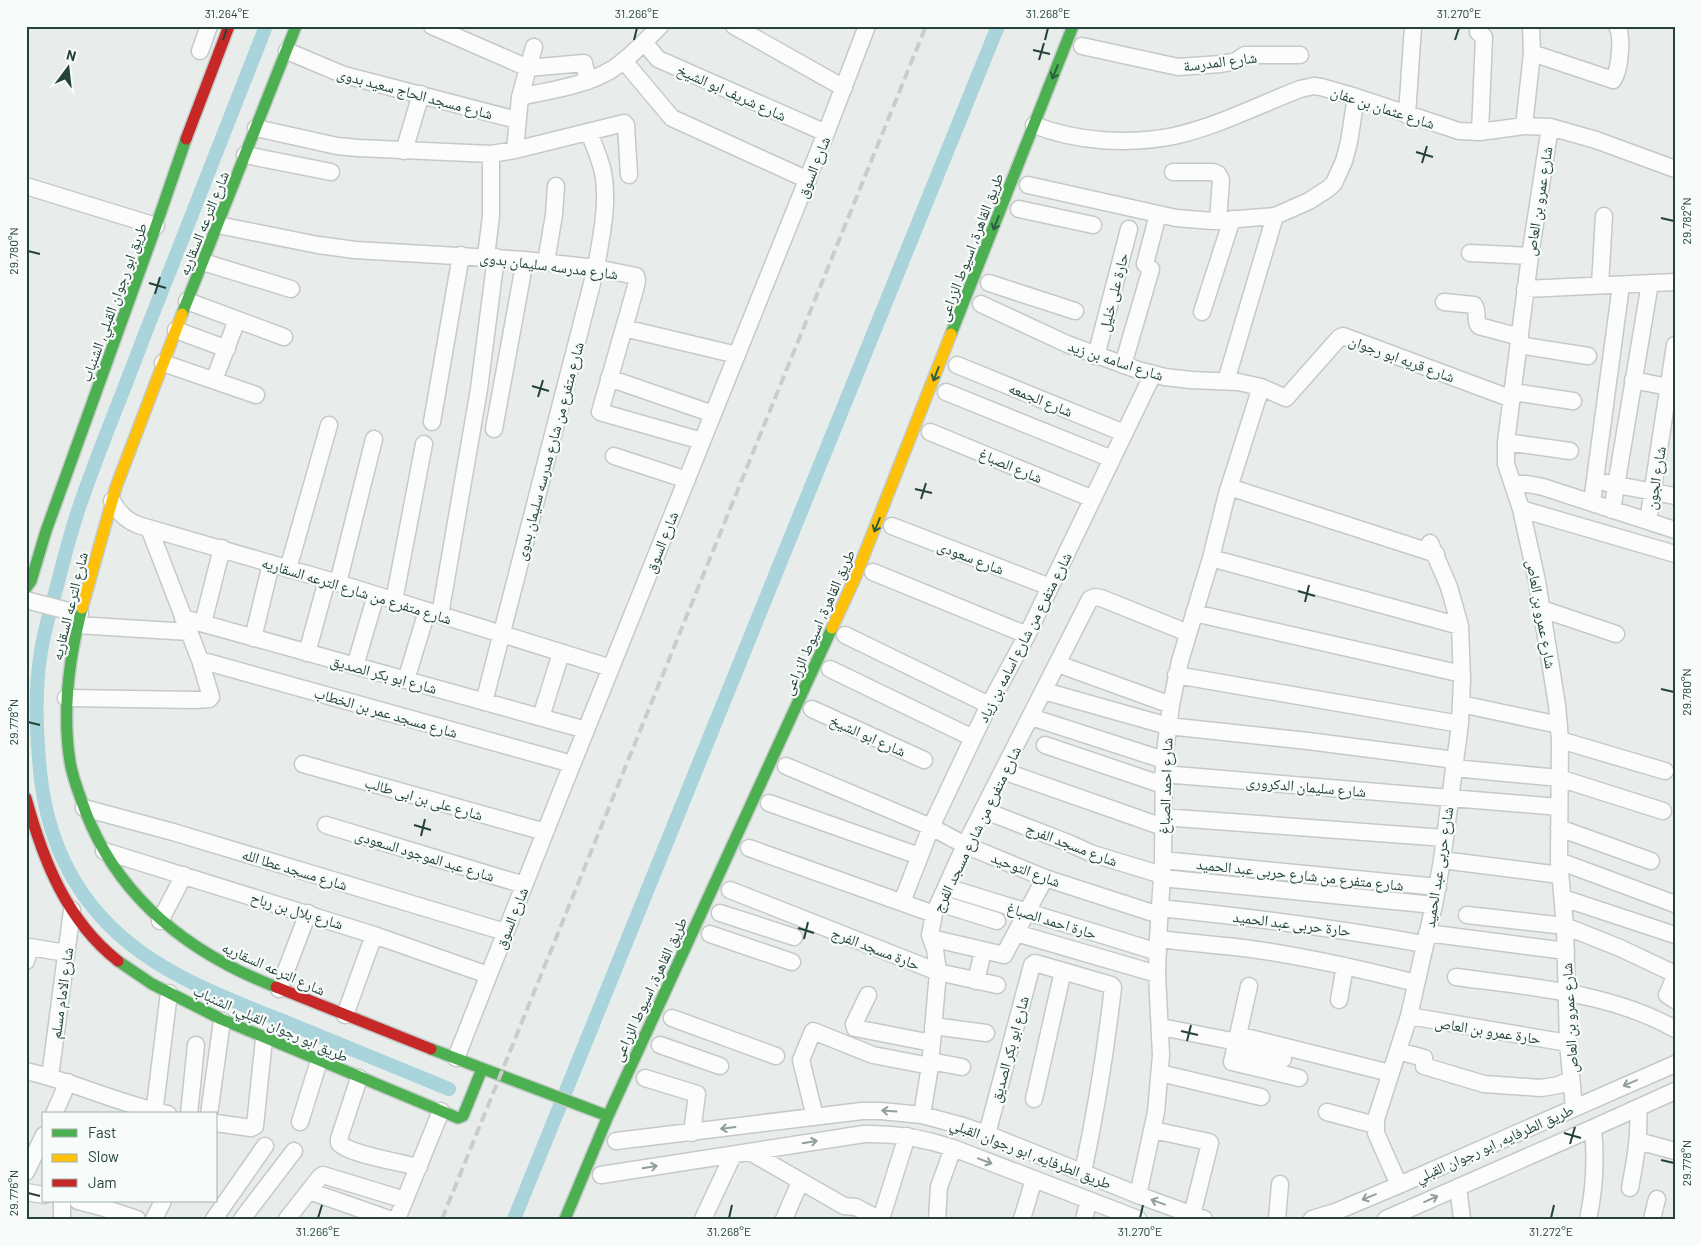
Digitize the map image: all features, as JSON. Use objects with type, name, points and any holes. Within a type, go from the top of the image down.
[{"type":"main road","name":"طريق ابو رجوان القبلي, الشنباب","points":[[26,588],[31,581],[49,522],[156,226],[181,151],[229,26]]},
{"type":"main road","name":"شارع الترعه السقاريه","points":[[296,26],[163,363],[112,501],[76,617],[66,698],[69,754],[75,781],[84,808],[104,851],[129,888],[160,921],[181,938],[212,958],[279,989],[482,1069],[608,1116]]},
{"type":"main road","name":"طريق القاهرة, اسيوط الزراعى","points":[[565,1219],[608,1116],[779,770],[832,630],[1045,129],[1073,26]]},
{"type":"main road","points":[[200,51],[217,57]]},
{"type":"main road","name":"طريق القاهرة, اسيوط الزراعى","points":[[979,308],[991,279]]},
{"type":"main road","name":"طريق ابو رجوان القبلي, الشنباب","points":[[26,798],[47,861],[72,910],[93,938],[114,957],[170,993],[264,1039],[458,1118],[463,1116],[482,1069]]},
{"type":"main road","points":[[614,1146],[623,1125]]},
{"type":"street","points":[[200,51],[209,26]]},
{"type":"street","points":[[432,26],[528,68],[582,62],[585,64],[588,81]]},
{"type":"street","points":[[520,97],[588,81],[613,69],[624,61],[660,26]]},
{"type":"street","points":[[734,26],[844,88]]},
{"type":"street","name":"شارع السوق","points":[[456,1058],[572,764],[808,180],[867,26]]},
{"type":"street","points":[[1407,114],[1413,26]]},
{"type":"street","points":[[1479,26],[1478,32],[1484,37],[1480,132]]},
{"type":"street","points":[[1524,126],[1532,53],[1531,26]]},
{"type":"street","points":[[1532,53],[1613,80],[1616,75],[1620,44],[1620,34],[1617,26]]},
{"type":"street","name":"شارع شريف ابو الشيخ","points":[[644,42],[658,59],[826,133]]},
{"type":"street","name":"شارع المدرسة","points":[[1083,44],[1178,67],[1221,64],[1236,61],[1245,55],[1300,55]]},
{"type":"street","points":[[515,150],[520,97],[534,47]]},
{"type":"street","name":"شارع مسجد الحاج سعيد بدوى","points":[[287,51],[344,75],[517,120]]},
{"type":"street","points":[[624,61],[672,118],[808,180]]},
{"type":"street","name":"شارع عثمان بن عفان","points":[[1045,129],[1080,137],[1111,140],[1143,140],[1174,136],[1207,126],[1307,87],[1320,87],[1459,131],[1480,132],[1524,126],[1550,127],[1596,140],[1674,168]]},
{"type":"street","points":[[404,151],[421,94]]},
{"type":"street","points":[[1093,225],[1023,197],[1195,220],[1275,216],[1309,201],[1334,183],[1344,161],[1349,142],[1356,97]]},
{"type":"street","points":[[256,128],[337,146],[404,151],[491,154],[625,124],[629,175]]},
{"type":"street","name":"شارع عمرو بن العاص","points":[[1550,127],[1530,256],[1506,442],[1506,464],[1522,509],[1542,609],[1559,732],[1560,868],[1565,926],[1568,1043],[1574,1108]]},
{"type":"street","name":"شارع متفرع من شارع مدرسه سليمان بدوى","points":[[484,702],[596,268],[605,196],[602,170],[589,132]]},
{"type":"street","points":[[406,680],[433,613],[479,389],[491,257],[491,154]]},
{"type":"street","points":[[245,155],[331,172]]},
{"type":"street","points":[[1173,172],[1213,172],[1218,174],[1221,180],[1225,220],[1202,312]]},
{"type":"street","points":[[26,186],[156,226]]},
{"type":"street","points":[[546,262],[554,215],[556,186]]},
{"type":"street","points":[[1123,365],[1151,270],[1145,265],[1158,214]]},
{"type":"street","points":[[1226,381],[1275,216]]},
{"type":"street","points":[[1600,285],[1604,216]]},
{"type":"street","name":"شارع مدرسه سليمان بدوى","points":[[218,225],[318,245],[354,250],[461,255],[546,262],[596,268],[637,277],[600,411],[601,413],[702,441]]},
{"type":"street","name":"حارة على خليل","points":[[1096,356],[1129,229]]},
{"type":"street","points":[[1470,253],[1530,256]]},
{"type":"street","points":[[432,422],[461,255]]},
{"type":"street","points":[[494,429],[524,260]]},
{"type":"street","points":[[203,262],[291,289]]},
{"type":"street","points":[[991,279],[1075,311]]},
{"type":"street","points":[[1526,289],[1675,282]]},
{"type":"street","points":[[1612,510],[1650,283]]},
{"type":"street","points":[[1592,502],[1621,285]]},
{"type":"street","points":[[188,301],[284,337]]},
{"type":"street","points":[[1444,302],[1474,306],[1476,308],[1476,323],[1479,326],[1520,341],[1588,356]]},
{"type":"street","name":"شارع اسامه بن زيد","points":[[979,308],[1096,356],[1153,374],[1191,380],[1238,382],[1260,387],[1286,398]]},
{"type":"street","points":[[214,380],[238,320]]},
{"type":"street","points":[[624,328],[737,355]]},
{"type":"street","points":[[176,330],[227,350]]},
{"type":"street","name":"شارع قريه ابو رجوان","points":[[1286,398],[1339,338],[1343,336],[1512,396]]},
{"type":"street","name":"شارع الجون","points":[[1648,521],[1675,345]]},
{"type":"street","points":[[163,363],[256,395]]},
{"type":"street","name":"شارع متفرع من شارع اسامه بن زياد","points":[[902,902],[931,827],[973,738],[1027,635],[1153,374]]},
{"type":"street","points":[[609,378],[713,414]]},
{"type":"street","name":"شارع الجمعه","points":[[1112,459],[951,378],[1124,433]]},
{"type":"street","points":[[1633,380],[1668,387]]},
{"type":"street","name":"شارع احمد الصباغ","points":[[1138,1196],[1153,1130],[1162,1056],[1157,974],[1164,773],[1171,705],[1176,675],[1260,387]]},
{"type":"street","points":[[1512,396],[1573,401]]},
{"type":"street","points":[[288,569],[329,425]]},
{"type":"street","name":"شارع الصباغ","points":[[930,432],[1093,499]]},
{"type":"street","points":[[307,653],[332,582],[374,440]]},
{"type":"street","points":[[1506,442],[1570,450]]},
{"type":"street","points":[[394,601],[424,444]]},
{"type":"street","points":[[614,456],[686,480]]},
{"type":"street","points":[[1595,482],[1675,496]]},
{"type":"street","points":[[1513,484],[1535,485],[1675,530]]},
{"type":"street","name":"شارع حربى عبد الحميد","points":[[1230,487],[1433,548],[1449,587],[1460,626],[1462,674],[1460,724],[1438,887],[1409,1016],[1377,1112],[1375,1125],[1378,1140],[1399,1185]]},
{"type":"street","name":"شارع متفرع من شارع الترعه السقاريه","points":[[112,501],[116,509],[129,521],[149,528],[222,548],[611,668]]},
{"type":"street","points":[[1522,509],[1675,554]]},
{"type":"street","name":"شارع سعودى","points":[[892,527],[1050,587]]},
{"type":"street","points":[[66,698],[208,699],[212,696],[191,624],[149,528]]},
{"type":"street","points":[[191,624],[222,548]]},
{"type":"street","points":[[1211,558],[1460,626]]},
{"type":"street","points":[[253,638],[271,564]]},
{"type":"street","points":[[873,572],[1027,635]]},
{"type":"street","points":[[355,666],[376,595]]},
{"type":"street","name":"شارع متفرع من شارع مسجد الفرج","points":[[922,1115],[930,1064],[938,972],[935,949],[930,932],[937,909],[965,845],[1090,599],[1095,597],[1101,598],[1188,633]]},
{"type":"street","name":"شارع ابو بكر الصديق","points":[[34,602],[76,617],[191,624],[253,638],[586,730]]},
{"type":"street","points":[[1542,609],[1616,634]]},
{"type":"street","points":[[1194,613],[1462,674]]},
{"type":"street","points":[[845,635],[989,705]]},
{"type":"street","points":[[541,717],[561,653]]},
{"type":"street","name":"شارع مسجد عمر بن الخطاب","points":[[200,660],[572,764]]},
{"type":"street","points":[[1058,664],[1171,705]]},
{"type":"street","points":[[830,669],[973,738]]},
{"type":"street","points":[[1176,675],[1460,724]]},
{"type":"street","points":[[1044,691],[1168,726],[1308,741],[1559,778],[1663,811]]},
{"type":"street","points":[[1461,704],[1559,732],[1665,771]]},
{"type":"street","name":"شارع ابو الشيخ","points":[[811,709],[924,760]]},
{"type":"street","points":[[1031,718],[1164,773]]},
{"type":"street","points":[[1045,745],[1164,773]]},
{"type":"street","name":"شارع على بن ابى طالب","points":[[303,764],[545,832]]},
{"type":"street","name":"شارع التوحيد","points":[[779,770],[931,827],[965,845],[1045,878],[1159,912]]},
{"type":"street","points":[[1003,771],[1163,822],[1445,838]]},
{"type":"street","name":"شارع سليمان الدكرورى","points":[[1164,773],[1559,807]]},
{"type":"street","points":[[769,803],[919,856]]},
{"type":"street","name":"شارع مسجد عطا الله","points":[[84,808],[173,832],[505,932]]},
{"type":"street","name":"شارع مسجد الفرج","points":[[983,810],[1093,854],[1162,871]]},
{"type":"street","name":"شارع عبد الموجود السعودى","points":[[326,825],[524,885]]},
{"type":"street","points":[[1559,828],[1651,861]]},
{"type":"street","points":[[749,848],[902,902],[997,921]]},
{"type":"street","name":"شارع بلال بن رباح","points":[[104,851],[374,934],[488,975]]},
{"type":"street","points":[[1442,860],[1560,868],[1675,904]]},
{"type":"street","points":[[1162,871],[1434,905]]},
{"type":"street","name":"شارع متفرع من شارع حربى عبد الحميد","points":[[1162,871],[1438,887]]},
{"type":"street","points":[[160,921],[184,875]]},
{"type":"street","points":[[931,938],[1004,955],[1045,878]]},
{"type":"street","name":"حارة احمد الصباغ","points":[[946,887],[1027,912],[1158,946],[1236,947],[1346,966],[1416,983]]},
{"type":"street","points":[[1563,898],[1675,935]]},
{"type":"street","name":"شارع الامام مسلم","points":[[50,1077],[72,910]]},
{"type":"street","points":[[720,912],[794,937]]},
{"type":"street","points":[[720,912],[792,962]]},
{"type":"street","name":"حارة مسجد الفرج","points":[[720,912],[938,972],[997,985]]},
{"type":"street","name":"حارة حربى عبد الحميد","points":[[1159,912],[1289,922],[1359,932],[1566,952]]},
{"type":"street","points":[[279,989],[308,913]]},
{"type":"street","points":[[1466,915],[1565,926],[1620,948],[1675,975],[1667,995],[1675,1000]]},
{"type":"street","points":[[1016,933],[1157,974]]},
{"type":"street","points":[[345,1015],[374,934]]},
{"type":"street","points":[[26,961],[30,947],[66,953]]},
{"type":"street","points":[[976,981],[983,951]]},
{"type":"street","name":"شارع ابو بكر الصديق","points":[[987,1134],[1032,965],[1035,964],[1063,971]]},
{"type":"street","points":[[1340,1000],[1346,966]]},
{"type":"street","points":[[1034,1099],[1063,971],[1111,985],[1113,987],[1104,1058],[1094,1122],[1083,1172]]},
{"type":"street","points":[[1456,977],[1567,992],[1631,1009],[1675,1029]]},
{"type":"street","points":[[1249,986],[1233,1062],[1299,1078]]},
{"type":"street","points":[[160,1112],[170,993]]},
{"type":"street","points":[[868,995],[854,1024],[855,1028],[932,1043]]},
{"type":"street","name":"حارة عمرو بن العاص","points":[[1409,1016],[1568,1043]]},
{"type":"street","points":[[209,1112],[222,1020]]},
{"type":"street","points":[[933,1026],[986,1033]]},
{"type":"street","points":[[1160,1027],[1390,1073]]},
{"type":"street","points":[[720,1066],[666,1031],[776,1056]]},
{"type":"street","points":[[815,1117],[801,1060],[813,1031],[873,1055],[962,1067]]},
{"type":"street","points":[[218,1123],[251,1128],[255,1126],[264,1039]]},
{"type":"street","points":[[1237,1041],[1283,1059]]},
{"type":"street","points":[[189,1112],[196,1044]]},
{"type":"street","points":[[1398,1051],[1424,1058],[1424,1066],[1479,1083],[1541,1088],[1559,1085],[1572,1079]]},
{"type":"street","points":[[300,1122],[319,1061]]},
{"type":"street","name":"طريق الطرفايه, ابو رجوان القبلي","points":[[1312,1219],[1335,1212],[1399,1185],[1675,1064]]},
{"type":"street","points":[[26,1071],[68,1082],[120,1108],[152,1112]]},
{"type":"street","points":[[1160,1073],[1261,1097]]},
{"type":"street","points":[[645,1077],[697,1094],[692,1133]]},
{"type":"street","points":[[360,1078],[338,1139],[339,1143],[343,1147],[418,1167]]},
{"type":"street","points":[[55,1112],[68,1082]]},
{"type":"street","name":"طريق الطرفايه, ابو رجوان القبلي","points":[[1386,1219],[1675,1091]]},
{"type":"street","points":[[1630,1188],[1638,1141],[1638,1108]]},
{"type":"street","points":[[398,1219],[442,1111]]},
{"type":"street","points":[[862,1111],[864,1134]]},
{"type":"street","name":"طريق الطرفايه, ابو رجوان القبلي","points":[[614,1146],[692,1133],[862,1111],[922,1115],[987,1134],[1138,1196],[1195,1217]]},
{"type":"street","points":[[1327,1112],[1375,1125]]},
{"type":"street","points":[[1588,1219],[1594,1184],[1596,1156],[1594,1128]]},
{"type":"street","points":[[1153,1130],[1209,1142],[1210,1145],[1195,1217]]},
{"type":"street","name":"طريق الطرفايه, ابو رجوان القبلي","points":[[602,1175],[864,1134],[907,1136],[953,1148],[1134,1218]]},
{"type":"street","points":[[750,1152],[844,1206],[850,1213],[857,1208],[880,1219],[907,1136]]},
{"type":"street","points":[[26,1172],[42,1139]]},
{"type":"street","points":[[1638,1141],[1675,1151]]},
{"type":"street","points":[[214,1219],[265,1146]]},
{"type":"street","points":[[937,1219],[939,1187],[953,1148]]},
{"type":"street","points":[[242,1219],[294,1151]]},
{"type":"street","points":[[703,1219],[733,1154]]},
{"type":"street","points":[[294,1217],[309,1191],[321,1176],[405,1200]]},
{"type":"street","points":[[1022,1219],[1034,1179]]},
{"type":"street","points":[[784,1219],[800,1182]]},
{"type":"street","points":[[1277,1219],[1280,1184]]},
{"type":"street","points":[[1458,1187],[1462,1219]]},
{"type":"street","points":[[309,1191],[389,1219]]},
{"type":"street","points":[[26,1192],[42,1195]]},
{"type":"street","points":[[1652,1219],[1657,1199]]},
{"type":"street","points":[[1084,1219],[1089,1200]]},
{"type":"street","points":[[62,1202],[62,1219]]},
{"type":"street","points":[[86,1202],[103,1204],[137,1219]]},
{"type":"street","points":[[154,1219],[163,1202]]},
{"type":"waterway","points":[[266,26],[104,440],[71,534],[45,631],[38,671],[37,721],[41,782],[51,826],[67,867],[78,887],[92,906],[126,941],[169,970],[216,994],[449,1089]]},
{"type":"waterway","points":[[514,1219],[998,26]]},
{"type":"railway","points":[[442,1219],[926,26]]},
{"type":"traffic: fast","points":[[182,314],[296,26]]},
{"type":"traffic: fast","points":[[951,334],[1073,26]]},
{"type":"traffic: fast","points":[[26,588],[31,581],[46,531],[186,139]]},
{"type":"traffic: fast","points":[[82,608],[70,665],[67,704],[68,743],[75,782],[100,844],[118,872],[139,898],[162,920],[187,940],[215,958],[245,974],[276,987]]},
{"type":"traffic: fast","points":[[565,1219],[608,1116],[832,628]]},
{"type":"traffic: fast","points":[[118,961],[152,984],[221,1019],[458,1118],[463,1116],[482,1069]]},
{"type":"traffic: fast","points":[[431,1049],[608,1116]]},
{"type":"traffic: slow","points":[[82,608],[116,487],[182,314]]},
{"type":"traffic: slow","points":[[832,628],[855,578],[951,334]]},
{"type":"traffic: jam","points":[[186,139],[229,26]]},
{"type":"traffic: jam","points":[[26,798],[40,844],[59,887],[84,927],[118,961]]},
{"type":"traffic: jam","points":[[276,987],[431,1049]]}]
